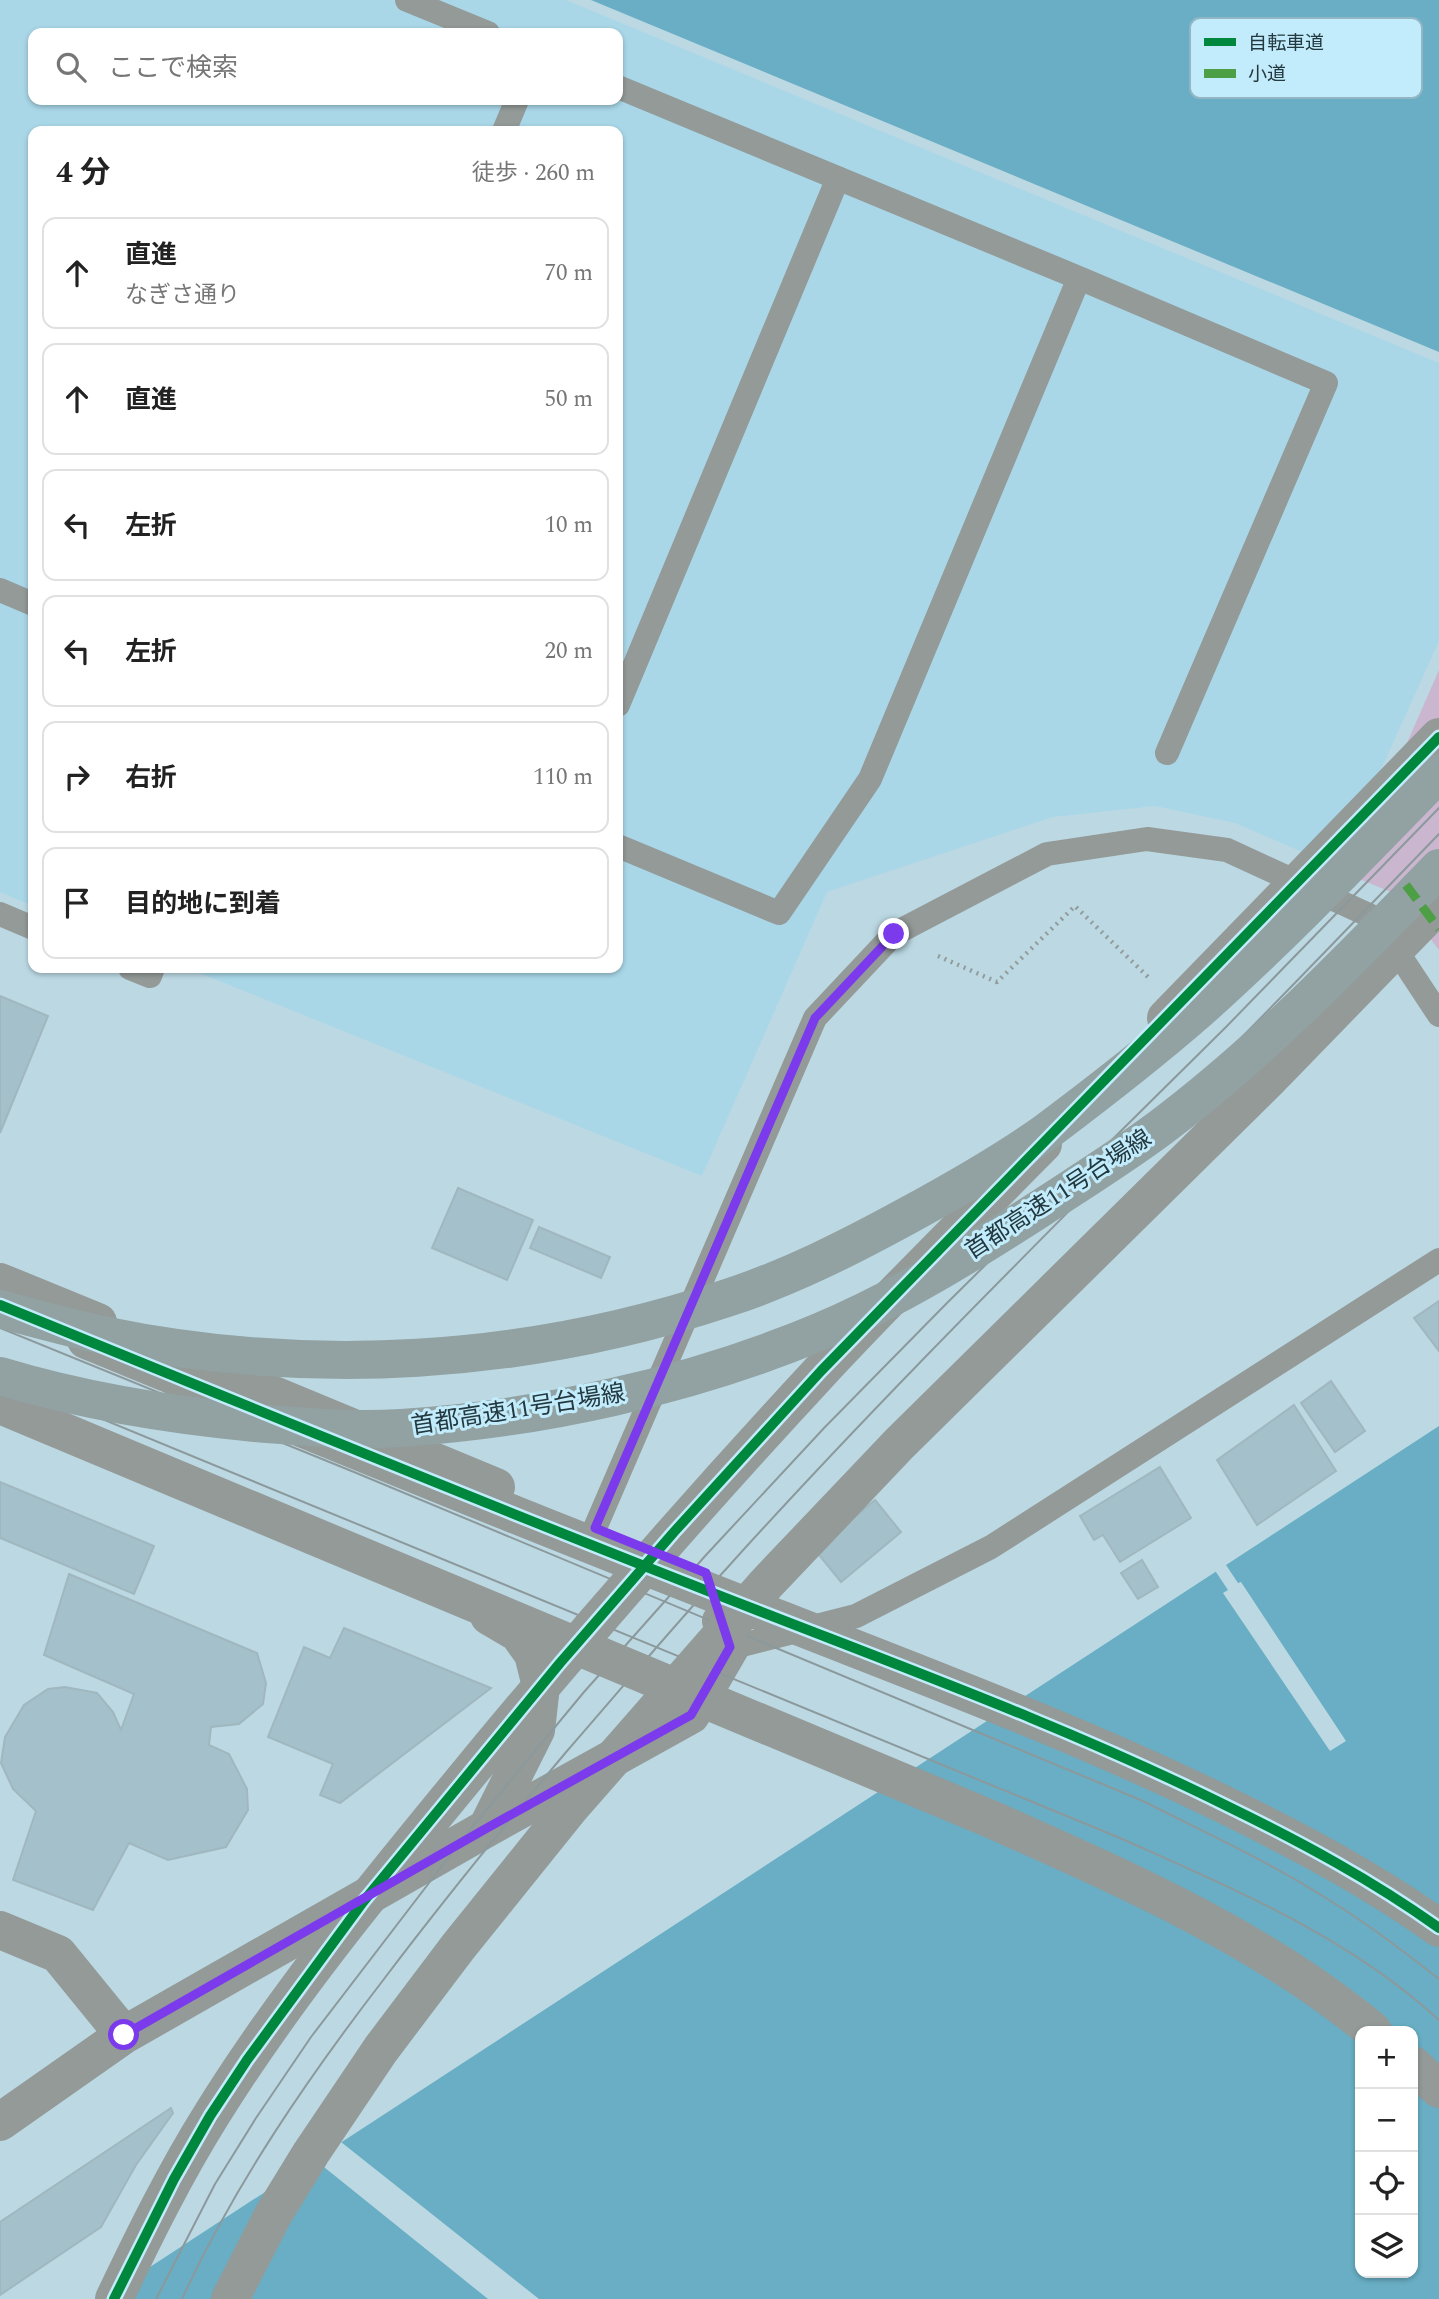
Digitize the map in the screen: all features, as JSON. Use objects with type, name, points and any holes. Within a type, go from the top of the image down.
[{"type":"highway","points":[[0,1307],[103,1335],[174,1347],[240,1356],[386,1360],[450,1357],[584,1337],[658,1320],[730,1297],[800,1270],[874,1234],[959,1188],[1044,1133],[1198,1011],[1286,928],[1439,773]]},
{"type":"highway","name":"首都高速11号台場線","points":[[0,1376],[123,1406],[201,1418],[326,1428],[399,1428],[467,1422],[582,1403],[744,1360],[819,1332],[894,1297],[988,1242],[1160,1128],[1244,1058],[1327,981],[1439,868]]},
{"type":"street","points":[[114,2299],[174,2179],[210,2116],[247,2060],[363,1902],[560,1663],[674,1532],[821,1371],[1439,737]]},
{"type":"street","points":[[230,2299],[286,2194],[381,2049],[458,1947],[578,1799],[766,1584],[890,1454],[1269,1079],[1439,904]]},
{"type":"street","points":[[0,1282],[706,1573],[730,1647],[691,1715],[124,2035],[0,2122]]},
{"type":"street","points":[[0,1307],[571,1538],[1028,1716],[1140,1764],[1342,1865],[1439,1928]]},
{"type":"street","points":[[0,1407],[404,1577],[498,1619],[518,1633],[533,1654],[541,1686],[536,1730],[487,1828]]},
{"type":"street","points":[[0,1407],[745,1716],[1085,1862],[1166,1901],[1251,1947],[1309,1983],[1366,2026]]},
{"type":"street","points":[[0,1930],[58,1954],[124,2035]]},
{"type":"street","points":[[1418,2070],[1439,2089]]},
{"type":"lane","points":[[407,0],[476,28]]},
{"type":"lane","points":[[623,89],[1326,383],[1167,753]]},
{"type":"lane","points":[[506,126],[515,105]]},
{"type":"lane","points":[[623,693],[838,178]]},
{"type":"lane","points":[[623,848],[779,914],[870,779],[1079,278]]},
{"type":"lane","points":[[0,590],[28,602]]},
{"type":"lane","points":[[595,1528],[815,1018],[894,934],[1047,854],[1147,839],[1227,850],[1375,918],[1439,1015]]},
{"type":"lane","points":[[0,914],[28,926]]},
{"type":"lane","points":[[730,1647],[856,1616],[991,1547],[1439,1260]]},
{"type":"path","points":[[937,956],[997,982],[1075,905],[1150,979]]},
{"type":"shaded area","points":[[0,0],[566,0],[1439,363],[1439,641],[1337,867],[1235,823],[1155,806],[1053,817],[827,892],[702,1176],[199,973],[623,973],[623,126],[28,126],[28,904],[0,892]]},
{"type":"shaded area","points":[[591,0],[1439,0],[1439,352]]},
{"type":"shaded area","points":[[1439,670],[1439,950],[1396,894],[1349,875]]},
{"type":"shaded area","points":[[1439,1426],[1439,2299],[101,2299]]},
{"type":"pier","points":[[1224,1562],[1238,1583],[1241,1582],[1346,1741],[1330,1751],[1223,1593],[1228,1590],[1214,1569]]},
{"type":"pier","points":[[341,2142],[539,2299],[488,2299],[314,2159]]},
{"type":"building","points":[[0,996],[48,1016],[0,1133]]},
{"type":"building","points":[[458,1188],[533,1220],[507,1280],[432,1248]]},
{"type":"building","points":[[539,1227],[610,1257],[601,1278],[530,1248]]},
{"type":"building","points":[[1439,1301],[1439,1351],[1414,1318]]},
{"type":"building","points":[[1331,1381],[1365,1431],[1335,1452],[1301,1403]]},
{"type":"building","points":[[1294,1405],[1336,1471],[1257,1525],[1217,1460]]},
{"type":"building","points":[[1160,1467],[1191,1518],[1120,1562],[1103,1535],[1094,1540],[1080,1516]]},
{"type":"building","points":[[0,1482],[154,1546],[134,1594],[0,1538]]},
{"type":"building","points":[[875,1500],[901,1532],[841,1582],[815,1550]]},
{"type":"building","points":[[1142,1560],[1158,1587],[1138,1599],[1121,1573]]},
{"type":"building","points":[[69,1574],[257,1653],[266,1683],[263,1704],[239,1724],[211,1727],[209,1745],[229,1754],[247,1789],[248,1810],[226,1847],[168,1860],[129,1843],[93,1910],[13,1880],[36,1811],[13,1789],[1,1763],[5,1737],[24,1705],[48,1689],[65,1687],[97,1693],[113,1712],[121,1730],[134,1694],[44,1655]]},
{"type":"building","points":[[344,1628],[491,1688],[340,1803],[320,1795],[333,1764],[268,1737],[304,1647],[330,1658]]},
{"type":"building","points":[[171,2108],[173,2113],[136,2165],[101,2227],[0,2295],[0,2222]]},
{"type":"tram line","points":[[156,2299],[215,2184],[311,2037],[468,1832],[584,1692],[825,1427],[1226,1027],[1439,808]]},
{"type":"tram line","points":[[182,2299],[249,2174],[327,2055],[429,1921],[567,1751],[707,1591],[853,1432],[1439,834]]},
{"type":"tram line","points":[[0,1328],[354,1472],[1143,1801],[1307,1886],[1371,1928],[1439,1979]]},
{"type":"tram line","points":[[0,1377],[1120,1838],[1287,1916],[1366,1963],[1404,1990],[1439,2020]]},
{"type":"marked path","points":[[1406,885],[1439,929]]},
{"type":"cycle path","points":[[114,2299],[174,2179],[210,2116],[247,2060],[363,1902],[560,1663],[674,1532],[821,1371],[1439,737]]},
{"type":"cycle path","points":[[0,1305],[470,1497],[993,1702],[1111,1752],[1309,1848],[1362,1878],[1439,1928]]},
{"type":"route","points":[[124,2035],[691,1715],[730,1647],[706,1573],[595,1528],[815,1018],[894,934]]}]
